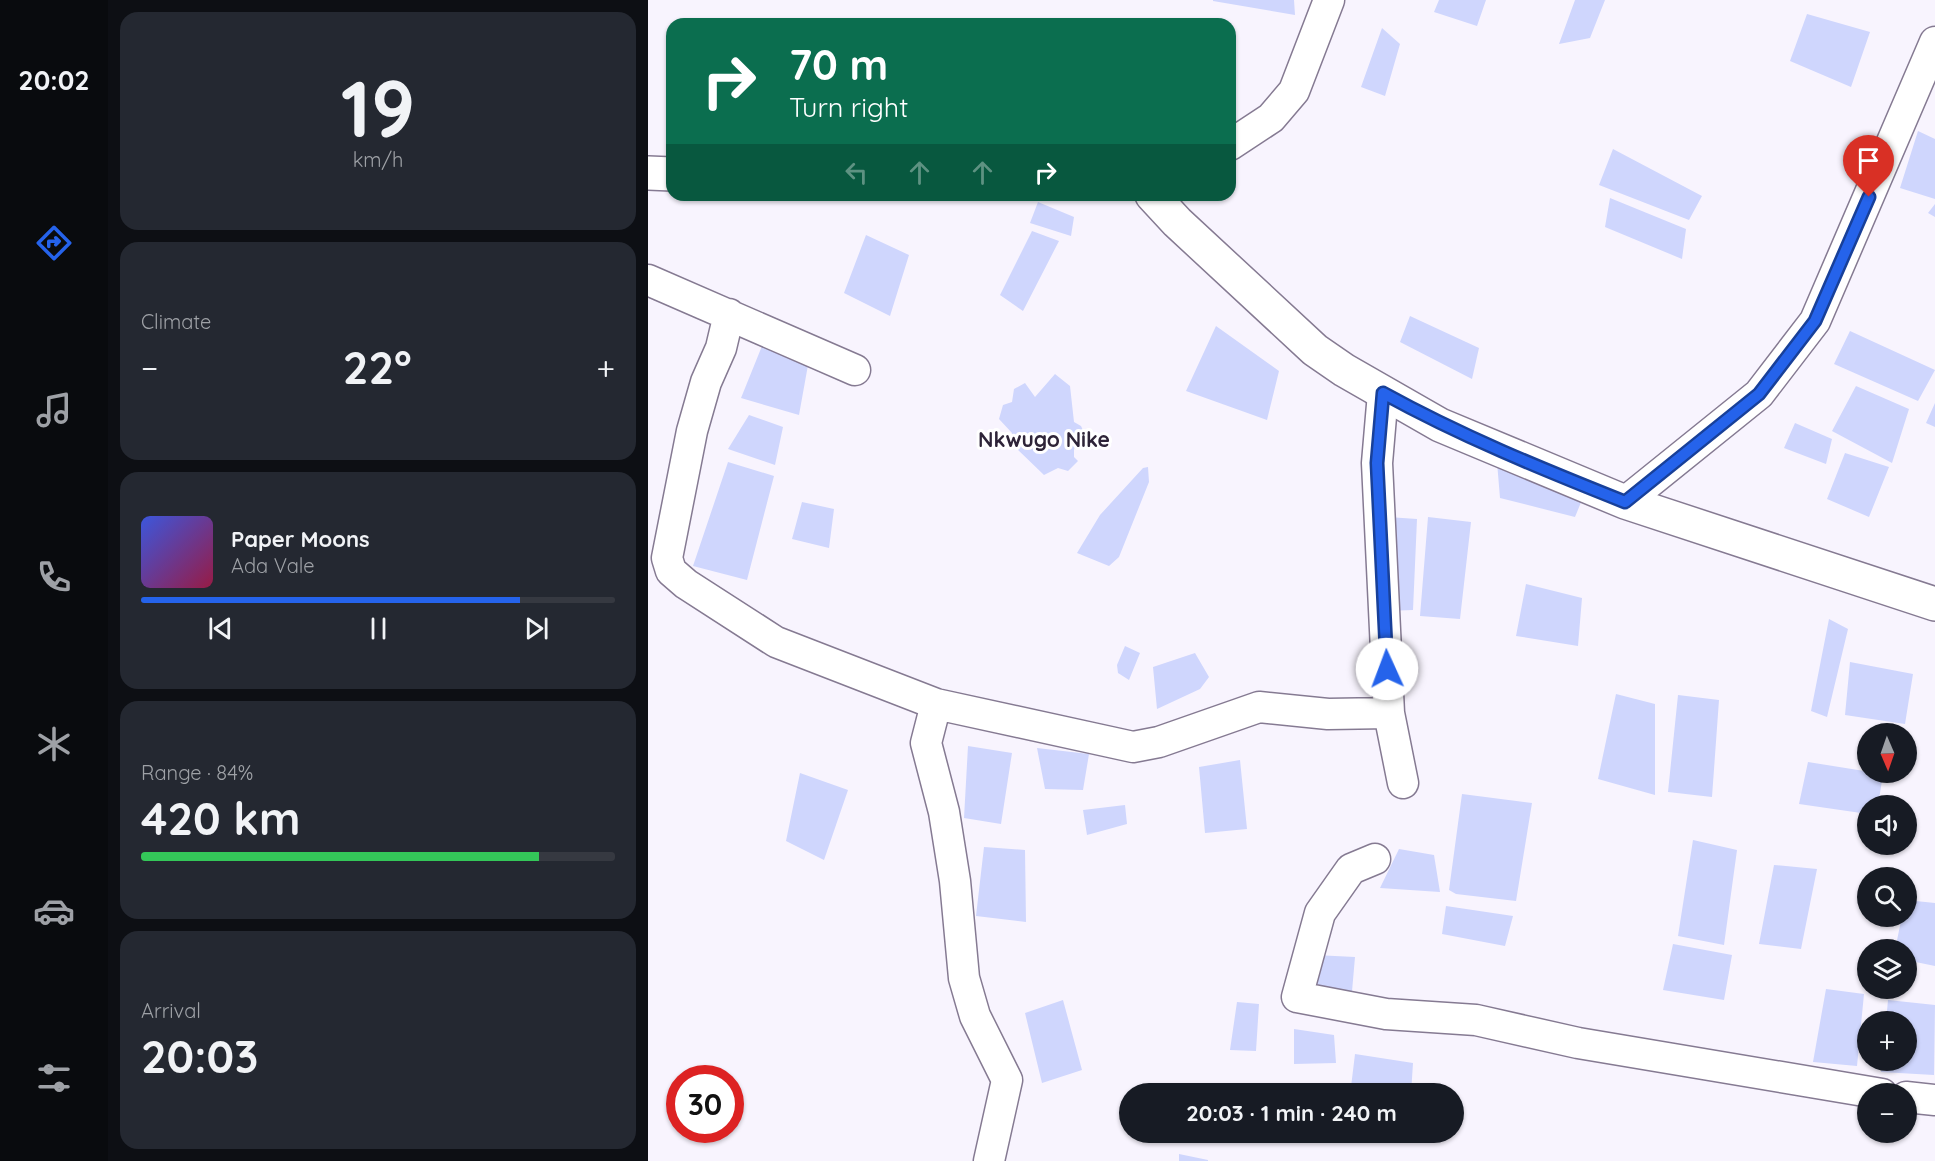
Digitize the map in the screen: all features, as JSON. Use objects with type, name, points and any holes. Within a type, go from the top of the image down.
[{"type":"street","points":[[1236,141],[1271,118],[1294,92],[1329,0]]},
{"type":"street","points":[[1625,502],[1759,394],[1815,321],[1935,42]]},
{"type":"street","points":[[648,174],[666,174]]},
{"type":"street","points":[[1158,201],[1177,222],[1315,350],[1383,393],[1440,424],[1496,450],[1625,502],[1935,604]]},
{"type":"street","points":[[648,279],[855,370]]},
{"type":"street","points":[[729,314],[721,348],[706,382],[658,553],[671,571],[686,584],[776,642],[936,704],[1133,747],[1170,738],[1259,706],[1328,714],[1389,713]]},
{"type":"street","points":[[1383,393],[1377,463],[1389,713],[1403,783]]},
{"type":"street","points":[[936,704],[926,743],[944,812],[955,881],[964,978],[975,1016],[1007,1080],[989,1161]]},
{"type":"street","points":[[1375,859],[1350,869],[1320,913],[1297,998],[1386,1014],[1476,1020],[1578,1043],[1857,1090]]},
{"type":"street","points":[[1917,1098],[1935,1100]]},
{"type":"building","points":[[1294,0],[1295,15],[1213,1]]},
{"type":"building","points":[[1439,0],[1486,0],[1477,26],[1434,12]]},
{"type":"building","points":[[1575,0],[1605,0],[1590,38],[1559,44]]},
{"type":"building","points":[[1807,14],[1870,32],[1851,87],[1790,61]]},
{"type":"building","points":[[1382,28],[1400,44],[1385,96],[1361,87]]},
{"type":"building","points":[[1918,131],[1935,139],[1935,199],[1900,188]]},
{"type":"building","points":[[1613,149],[1702,196],[1689,220],[1599,185]]},
{"type":"building","points":[[1610,198],[1686,229],[1682,259],[1605,227]]},
{"type":"building","points":[[1038,202],[1074,217],[1071,236],[1030,223]]},
{"type":"building","points":[[1935,204],[1935,217],[1928,213]]},
{"type":"building","points":[[1032,231],[1059,241],[1023,311],[1000,295]]},
{"type":"building","points":[[866,235],[909,255],[890,316],[844,293]]},
{"type":"building","points":[[1410,316],[1479,348],[1472,379],[1400,342]]},
{"type":"building","points":[[1216,326],[1279,371],[1267,420],[1186,391]]},
{"type":"building","points":[[1850,331],[1935,370],[1918,401],[1834,364]]},
{"type":"building","points":[[762,346],[808,365],[799,415],[741,398]]},
{"type":"building","points":[[1055,374],[1070,386],[1074,422],[1081,426],[1085,435],[1074,449],[1074,457],[1078,461],[1068,471],[1058,468],[1044,475],[1016,448],[1012,433],[999,419],[1003,405],[1012,402],[1014,389],[1025,383],[1035,397]]},
{"type":"building","points":[[1856,386],[1909,409],[1892,463],[1832,431]]},
{"type":"building","points":[[1935,403],[1935,427],[1926,423]]},
{"type":"building","points":[[749,415],[783,427],[775,465],[728,449]]},
{"type":"building","points":[[1795,423],[1832,439],[1826,464],[1784,448]]},
{"type":"building","points":[[1496,450],[1584,495],[1575,517],[1500,498]]},
{"type":"building","points":[[1845,453],[1889,467],[1869,517],[1827,499]]},
{"type":"building","points":[[728,462],[774,476],[747,580],[693,566]]},
{"type":"building","points":[[1148,467],[1149,482],[1119,557],[1109,566],[1077,553],[1100,515],[1143,468]]},
{"type":"building","points":[[802,502],[834,509],[829,548],[792,539]]},
{"type":"building","points":[[1388,517],[1417,519],[1413,610],[1385,611]]},
{"type":"building","points":[[1428,517],[1471,522],[1460,619],[1420,616]]},
{"type":"building","points":[[1526,584],[1582,598],[1578,646],[1516,636]]},
{"type":"building","points":[[1829,619],[1848,629],[1827,717],[1811,711]]},
{"type":"building","points":[[1125,646],[1140,653],[1129,680],[1118,673],[1117,665]]},
{"type":"building","points":[[1195,653],[1209,677],[1200,689],[1157,709],[1153,667]]},
{"type":"building","points":[[1850,662],[1913,674],[1905,723],[1845,715]]},
{"type":"building","points":[[1616,694],[1655,704],[1655,795],[1598,779]]},
{"type":"building","points":[[1678,695],[1719,700],[1712,797],[1668,792]]},
{"type":"building","points":[[968,746],[1012,753],[1001,824],[964,818]]},
{"type":"building","points":[[1037,748],[1089,754],[1083,790],[1045,789]]},
{"type":"building","points":[[1240,760],[1247,829],[1205,833],[1199,767]]},
{"type":"building","points":[[1808,762],[1857,770],[1857,783],[1882,783],[1880,795],[1857,795],[1857,812],[1799,804]]},
{"type":"building","points":[[800,773],[848,790],[824,860],[786,841]]},
{"type":"building","points":[[1462,794],[1532,803],[1516,901],[1456,894],[1449,890]]},
{"type":"building","points":[[1125,805],[1127,824],[1087,835],[1083,810]]},
{"type":"building","points":[[1693,840],[1737,850],[1724,945],[1678,936]]},
{"type":"building","points":[[984,847],[1025,850],[1026,922],[976,916]]},
{"type":"building","points":[[1399,849],[1434,855],[1440,892],[1380,888]]},
{"type":"building","points":[[1774,865],[1817,869],[1801,949],[1759,944]]},
{"type":"building","points":[[1917,901],[1935,903],[1935,966],[1917,962],[1917,939],[1897,939],[1900,927],[1917,927]]},
{"type":"building","points":[[1446,906],[1513,916],[1505,946],[1442,934]]},
{"type":"building","points":[[1673,944],[1732,955],[1724,1000],[1663,990]]},
{"type":"building","points":[[1315,955],[1355,957],[1351,1003],[1305,994]]},
{"type":"building","points":[[1826,989],[1857,993],[1857,999],[1864,999],[1862,1011],[1857,1011],[1857,1066],[1813,1062]]},
{"type":"building","points":[[1063,1000],[1082,1070],[1042,1083],[1025,1013]]},
{"type":"building","points":[[1888,1000],[1935,1005],[1934,1075],[1881,1072],[1917,1071],[1917,1011],[1887,1011]]},
{"type":"building","points":[[1237,1002],[1259,1004],[1256,1051],[1230,1050]]},
{"type":"building","points":[[1294,1029],[1334,1035],[1336,1063],[1294,1064]]},
{"type":"building","points":[[1355,1054],[1413,1063],[1412,1083],[1351,1083]]},
{"type":"building","points":[[1179,1154],[1208,1160],[1208,1161],[1179,1161]]},
{"type":"district","name":"Nkwugo Nike","points":[[1044,440]]},
{"type":"route","points":[[1387,669],[1377,463],[1383,393],[1440,424],[1496,450],[1625,502],[1759,394],[1815,321],[1869,197]]}]
